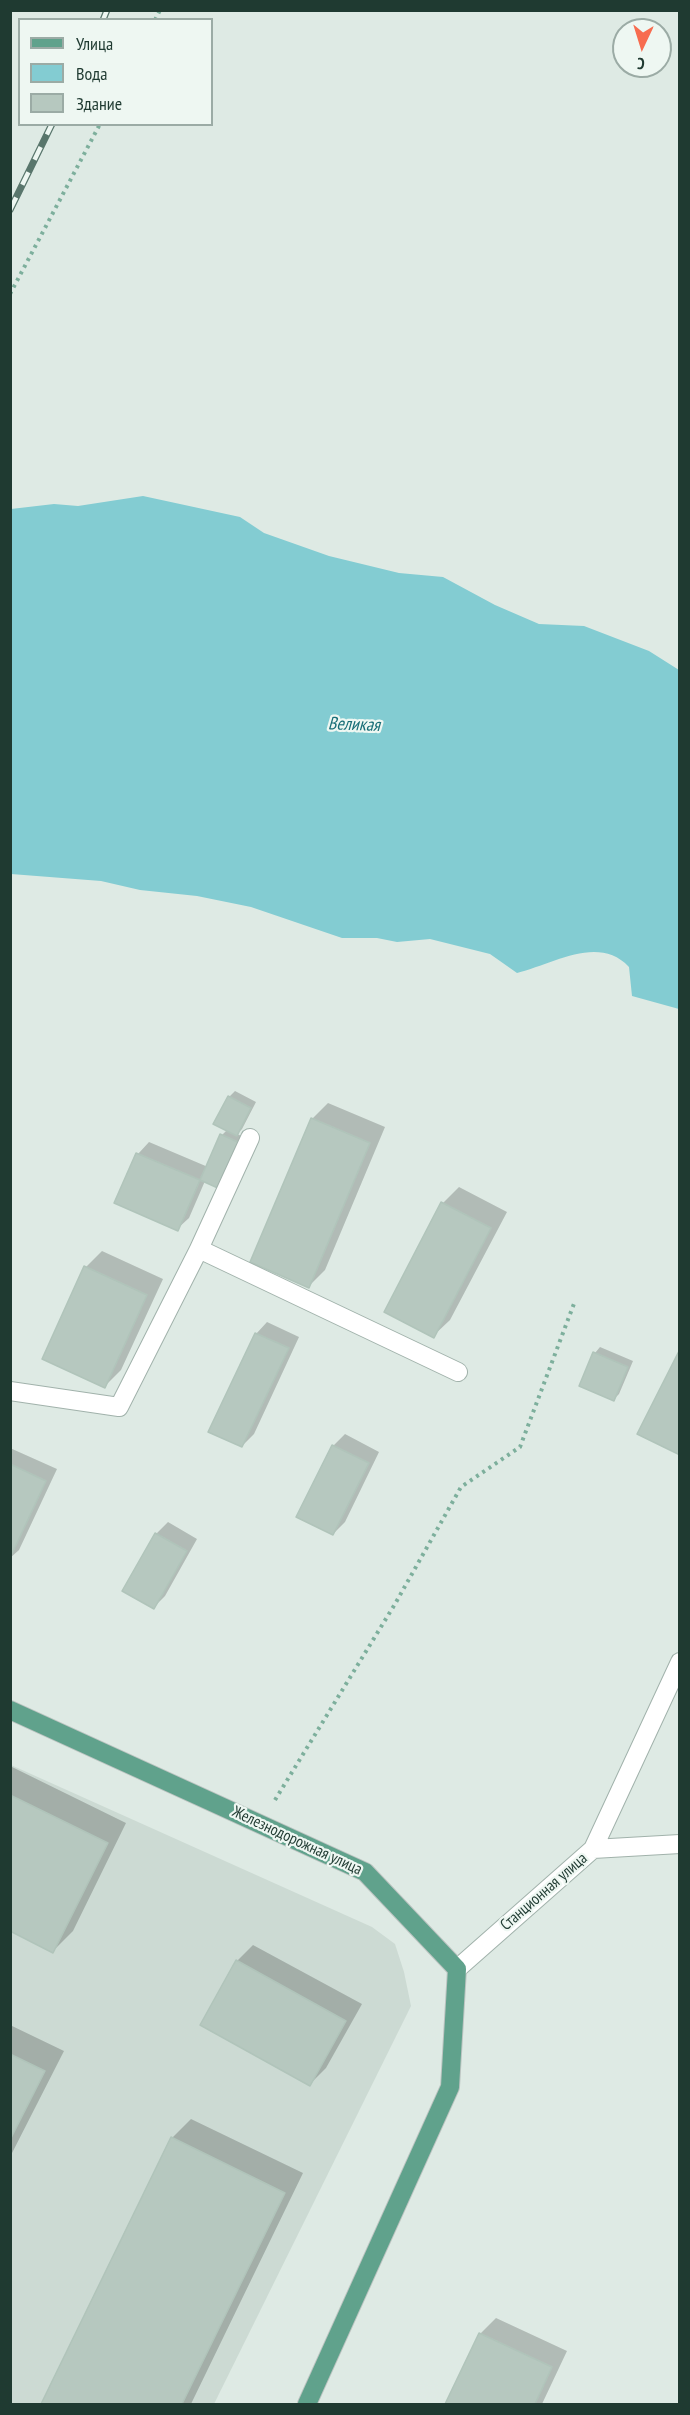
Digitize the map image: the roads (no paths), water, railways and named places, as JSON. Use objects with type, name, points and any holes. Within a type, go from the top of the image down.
[{"type":"main road","name":"Железнодорожная улица","points":[[10,1710],[365,1872],[457,1969]]},
{"type":"main road","points":[[307,2404],[450,2087],[457,1969]]},
{"type":"lane","points":[[10,1390],[119,1407],[199,1249],[250,1138]]},
{"type":"lane","points":[[199,1249],[458,1372]]},
{"type":"lane","points":[[593,1849],[680,1662]]},
{"type":"lane","name":"Станционная улица","points":[[457,1969],[593,1849],[680,1844]]},
{"type":"water","name":"Великая","points":[[143,496],[240,517],[264,533],[329,556],[399,573],[443,577],[495,605],[539,624],[584,626],[649,651],[679,670],[679,1009],[632,996],[629,967],[617,957],[603,953],[589,952],[574,955],[517,973],[490,954],[430,939],[397,942],[377,938],[342,938],[251,907],[197,896],[140,890],[101,881],[11,874],[11,509],[54,504],[78,506]]},
{"type":"railway","points":[[104,18],[107,10]]},
{"type":"railway","points":[[10,210],[51,126]]}]
